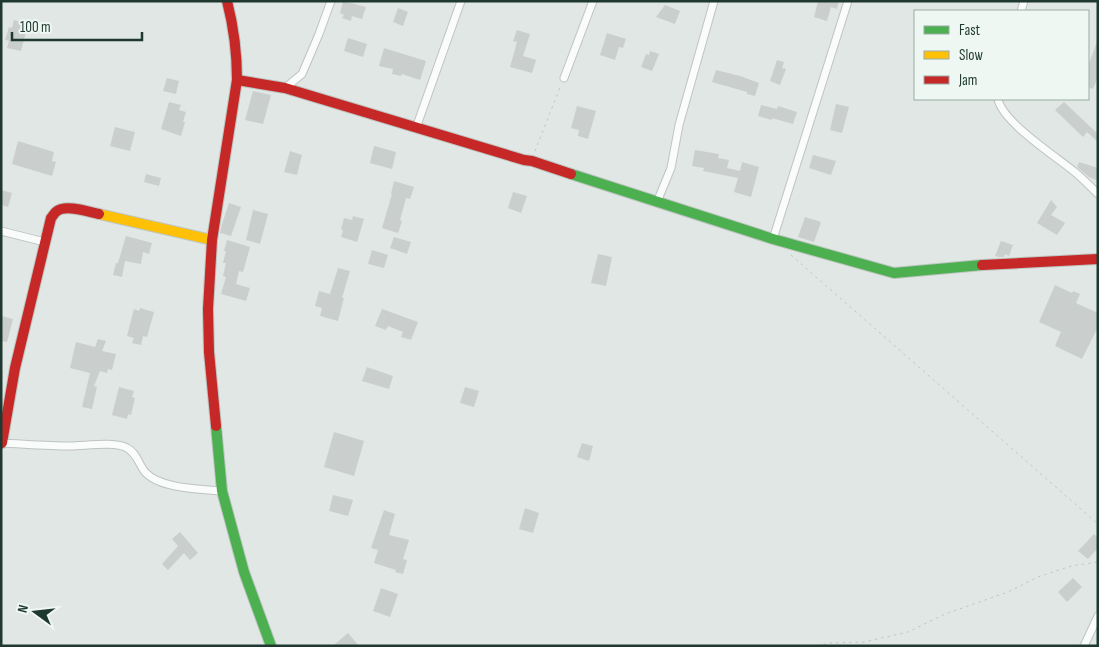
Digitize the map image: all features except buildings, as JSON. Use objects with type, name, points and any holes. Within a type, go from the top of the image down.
[{"type":"street","points":[[227,1],[234,24],[237,80],[212,240],[208,309],[209,352],[222,491],[244,572],[271,646]]},
{"type":"street","points":[[286,88],[302,74],[319,34],[330,1]]},
{"type":"street","points":[[416,128],[461,1]]},
{"type":"street","points":[[564,78],[593,1]]},
{"type":"street","points":[[658,202],[672,168],[679,125],[714,1]]},
{"type":"street","points":[[773,239],[848,1]]},
{"type":"street","points":[[237,80],[286,88],[532,161],[773,239],[894,273],[996,264],[1098,259]]},
{"type":"street","points":[[998,100],[1010,119],[1022,131],[1076,173],[1098,194]]},
{"type":"street","points":[[212,240],[75,209],[57,210],[51,218],[15,368],[2,443],[71,446],[116,444],[128,448],[135,455],[145,472],[154,480],[176,486],[222,491]]},
{"type":"street","points":[[1,231],[45,242]]},
{"type":"street","points":[[1084,646],[1098,616]]},
{"type":"path","points":[[532,161],[564,78]]},
{"type":"path","points":[[788,252],[1098,524]]},
{"type":"path","points":[[817,646],[864,642],[908,632],[945,614],[1008,592],[1038,577],[1072,566],[1098,562]]},
{"type":"traffic: fast","points":[[571,174],[773,239],[894,273],[982,265]]},
{"type":"traffic: fast","points":[[216,426],[222,491],[244,572],[271,646]]},
{"type":"traffic: slow","points":[[99,214],[212,240]]},
{"type":"traffic: jam","points":[[216,426],[209,352],[208,309],[212,240],[237,80],[235,40],[227,1]]},
{"type":"traffic: jam","points":[[237,80],[285,88],[571,174]]},
{"type":"traffic: jam","points":[[2,443],[15,368],[51,218],[57,211],[66,208],[99,214]]},
{"type":"traffic: jam","points":[[982,265],[1098,259]]}]
